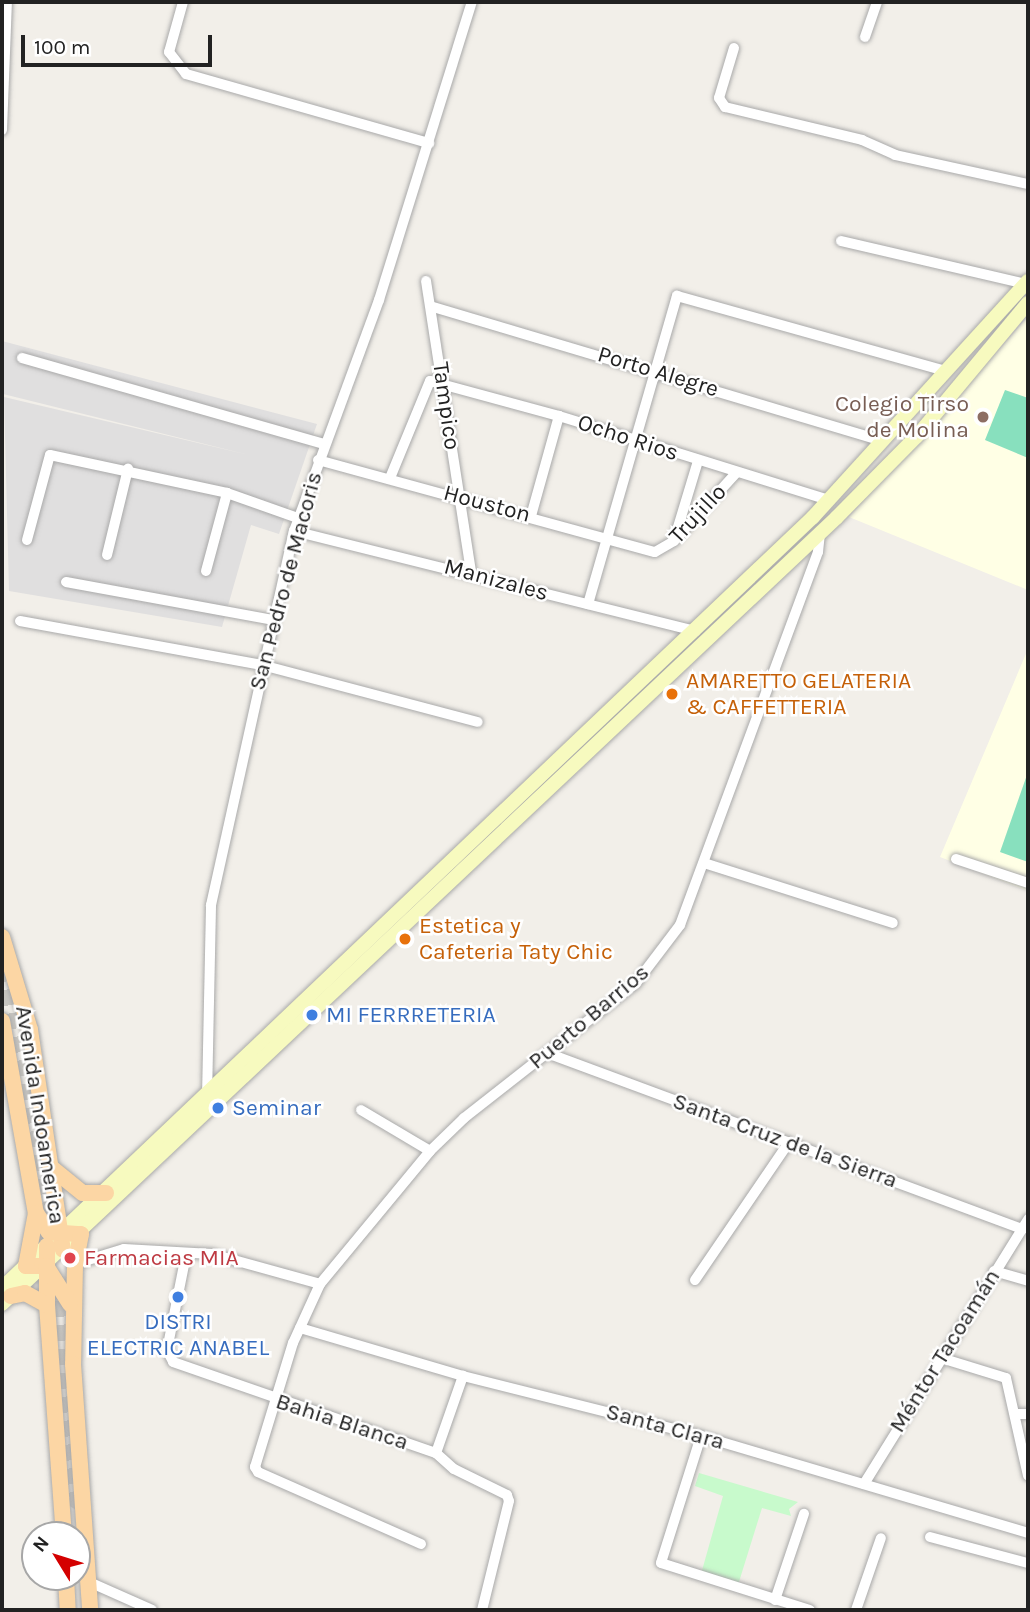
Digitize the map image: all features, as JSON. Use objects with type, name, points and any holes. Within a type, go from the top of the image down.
[{"type":"main road","name":"Avenida Indoamerica","points":[[2,937],[30,1030],[62,1242]]},
{"type":"main road","name":"Avenida Indoamerica","points":[[2,1021],[36,1213],[43,1226],[62,1242]]},
{"type":"main road","points":[[53,1169],[83,1193],[106,1193]]},
{"type":"main road","points":[[36,1213],[26,1266],[46,1266]]},
{"type":"main road","points":[[62,1242],[81,1234]]},
{"type":"main road","points":[[81,1234],[75,1264],[74,1313],[82,1521]]},
{"type":"main road","points":[[47,1246],[47,1305],[63,1521]]},
{"type":"main road","points":[[46,1266],[63,1287],[74,1313]]},
{"type":"main road","points":[[5,1296],[25,1293],[47,1305]]},
{"type":"main road","points":[[67,1591],[68,1609]]},
{"type":"main road","points":[[89,1591],[90,1610]]},
{"type":"street","points":[[2,130],[7,2]]},
{"type":"street","points":[[183,2],[169,52],[186,74],[429,143]]},
{"type":"street","name":"San Pedro de Macoris","points":[[207,1098],[211,905],[262,665],[294,531],[317,460],[379,300],[472,2]]},
{"type":"street","points":[[865,37],[877,2]]},
{"type":"street","points":[[734,48],[719,98],[725,107],[862,140],[895,155],[1028,184]]},
{"type":"street","points":[[841,241],[1027,282]]},
{"type":"street","name":"Tampico","points":[[426,281],[433,307],[442,386],[471,573]]},
{"type":"street","points":[[5,1296],[46,1266],[62,1242],[106,1193],[813,517],[1027,282]]},
{"type":"street","points":[[588,604],[652,370],[672,303],[677,296],[685,295],[945,371]]},
{"type":"street","points":[[81,1234],[820,533],[917,436],[1028,303]]},
{"type":"street","name":"Porto Alegre","points":[[433,307],[652,370],[882,441]]},
{"type":"street","points":[[22,358],[324,444]]},
{"type":"street","name":"Ocho Rios","points":[[390,478],[426,383],[559,416],[828,500]]},
{"type":"street","points":[[531,516],[559,416]]},
{"type":"street","points":[[27,540],[50,455],[128,469],[227,493],[299,518]]},
{"type":"street","name":"Houston","points":[[317,460],[459,496],[655,552]]},
{"type":"street","points":[[674,541],[698,461]]},
{"type":"street","points":[[107,555],[128,469]]},
{"type":"street","name":"Trujillo","points":[[655,552],[674,541],[737,472]]},
{"type":"street","points":[[206,571],[227,493]]},
{"type":"street","points":[[813,517],[820,533]]},
{"type":"street","name":"Manizales","points":[[294,531],[696,631]]},
{"type":"street","name":"Puerto Barrios","points":[[421,1544],[258,1472],[255,1466],[300,1328],[320,1284],[430,1151],[464,1118],[644,976],[680,925],[818,552],[820,533]]},
{"type":"street","points":[[66,582],[273,620]]},
{"type":"street","points":[[20,621],[262,665],[478,722]]},
{"type":"street","points":[[956,859],[1028,883]]},
{"type":"street","points":[[704,863],[893,923]]},
{"type":"street","name":"Santa Cruz de la Sierra","points":[[547,1053],[1022,1229]]},
{"type":"street","points":[[361,1110],[430,1151]]},
{"type":"street","points":[[695,1280],[789,1142]]},
{"type":"street","name":"Méntor Tacoamán","points":[[864,1484],[1028,1219]]},
{"type":"street","points":[[5,1296],[26,1266],[47,1246],[62,1242]]},
{"type":"street","points":[[75,1264],[124,1248],[186,1255],[212,1254],[320,1284]]},
{"type":"street","name":"Bahia Blanca","points":[[186,1255],[168,1356],[173,1362],[275,1400],[436,1453],[454,1469],[507,1495],[509,1501],[482,1610]]},
{"type":"street","points":[[994,1271],[1028,1282]]},
{"type":"street","name":"Santa Clara","points":[[300,1328],[463,1376],[701,1436],[1028,1533]]},
{"type":"street","points":[[941,1358],[1006,1378],[1028,1476]]},
{"type":"street","points":[[436,1453],[463,1376]]},
{"type":"street","points":[[1016,1414],[1028,1414]]},
{"type":"street","points":[[701,1436],[661,1560],[664,1566],[810,1610]]},
{"type":"street","points":[[775,1600],[804,1514]]},
{"type":"street","points":[[930,1537],[1028,1563]]},
{"type":"street","points":[[856,1610],[881,1538]]},
{"type":"street","points":[[91,1582],[152,1610]]},
{"type":"shaded area","name":"Colegio Tirso de Molina","points":[[1028,317],[1028,590],[849,517]]},
{"type":"shaded area","points":[[2,341],[317,424],[279,534],[251,525],[222,627],[9,591],[4,397],[249,455],[3,394]]},
{"type":"shaded area","points":[[1028,649],[1028,891],[940,857]]},
{"type":"green space","points":[[1005,390],[1028,398],[1028,458],[985,440]]},
{"type":"green space","points":[[1028,772],[1028,862],[1000,852]]},
{"type":"green space","points":[[699,1473],[798,1502],[789,1509],[791,1516],[762,1508],[738,1585],[701,1574],[723,1496],[695,1486]]},
{"type":"tunnel","points":[[2,966],[51,1237]]},
{"type":"tunnel","points":[[55,1277],[70,1497],[80,1503]]},
{"type":"place","name":"Colegio Tirso de Molina","points":[[983,417]]},
{"type":"place","name":"AMARETTO GELATERIA & CAFFETTERIA","points":[[672,694]]},
{"type":"place","name":"Estetica y Cafeteria Taty Chic","points":[[405,939]]},
{"type":"place","name":"MI FERRRETERIA","points":[[312,1015]]},
{"type":"place","name":"Seminar","points":[[218,1108]]},
{"type":"place","name":"Farmacias MIA","points":[[70,1258]]},
{"type":"place","name":"DISTRI ELECTRIC ANABEL","points":[[178,1297]]}]
